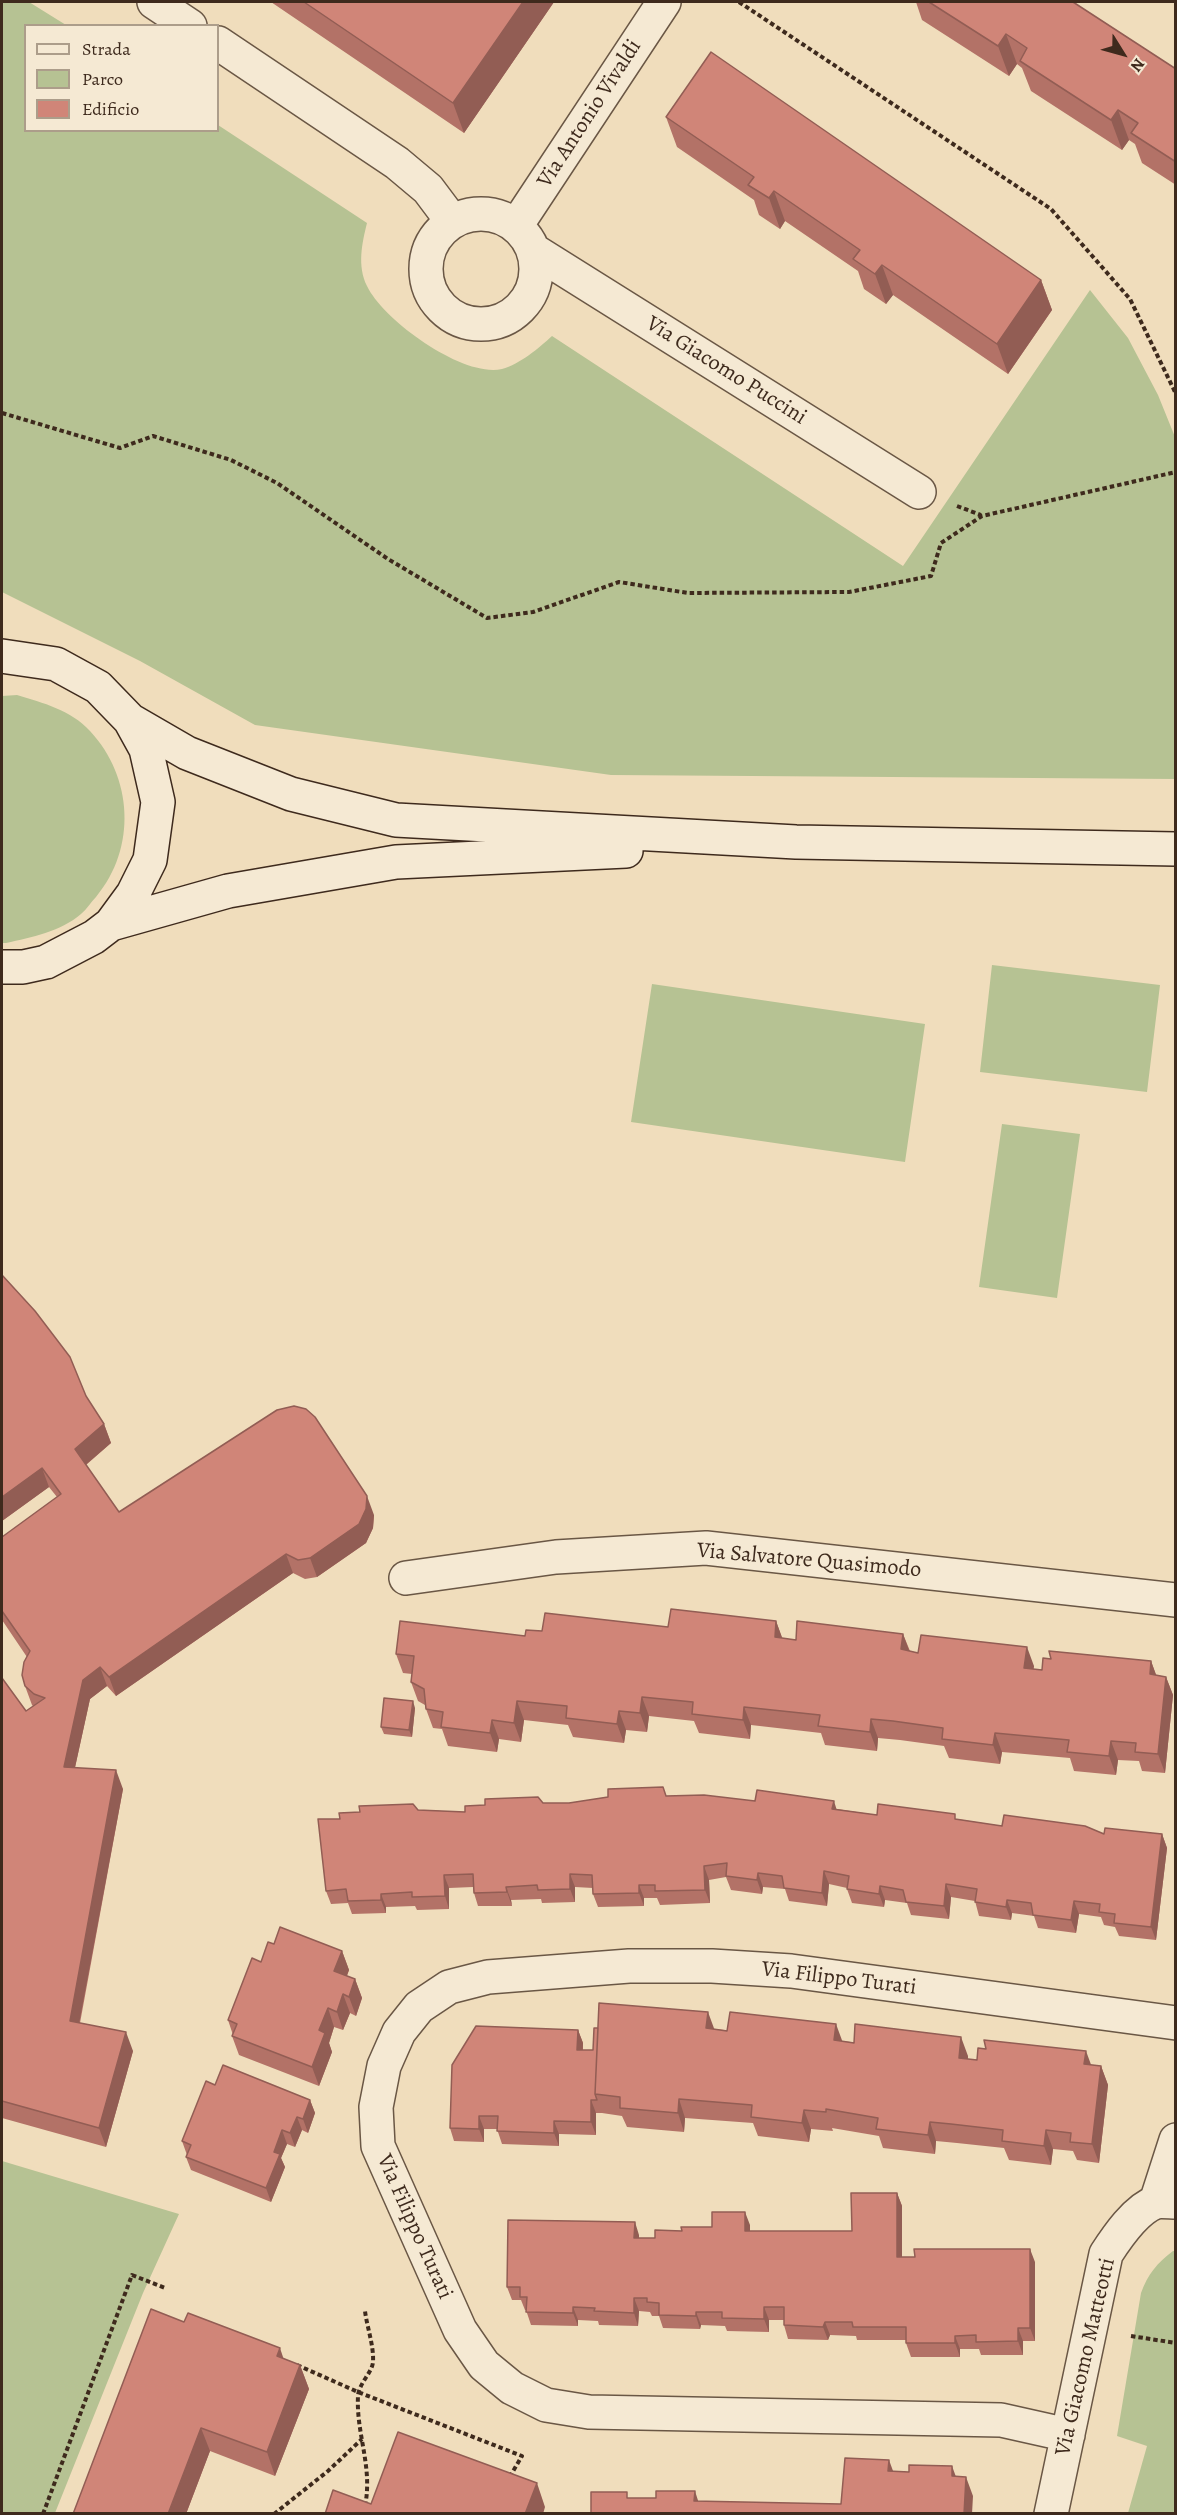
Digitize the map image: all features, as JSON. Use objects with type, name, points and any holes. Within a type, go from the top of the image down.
[{"type":"street","points":[[154,2],[187,24]]},
{"type":"street","name":"Via Antonio Vivaldi","points":[[525,238],[664,2]]},
{"type":"street","points":[[219,45],[397,163],[428,189],[452,221]]},
{"type":"street","points":[[492,214],[504,218],[525,238],[537,270],[533,289],[524,305],[508,318],[490,324],[471,325],[453,318],[438,305],[429,289],[425,270],[428,250],[438,234],[452,221],[465,216],[492,214]]},
{"type":"street","name":"Via Giacomo Puccini","points":[[525,238],[919,492]]},
{"type":"street","points":[[2,656],[56,664],[98,687],[130,720],[146,749],[158,802],[150,860],[133,894],[111,924],[94,938],[46,962],[9,973]]},
{"type":"street","points":[[130,720],[187,753],[291,794],[396,819],[796,842],[1176,849]]},
{"type":"street","points":[[111,924],[228,891],[396,862],[796,842]]},
{"type":"street","name":"Via Salvatore Quasimodo","points":[[406,1578],[556,1557],[706,1548],[1176,1600]]},
{"type":"street","name":"Via Filippo Turati","points":[[1068,2435],[1001,2420],[589,2412],[546,2405],[512,2388],[484,2365],[460,2330],[378,2146],[376,2107],[384,2066],[399,2032],[419,2007],[449,1987],[488,1977],[629,1966],[712,1966],[791,1971],[1176,2023]]},
{"type":"street","points":[[1166,2202],[1176,2140]]},
{"type":"street","name":"Via Giacomo Matteotti","points":[[1051,2514],[1106,2254],[1122,2230],[1166,2202]]},
{"type":"path","points":[[739,2],[1052,209],[1130,298],[1176,393]]},
{"type":"path","points":[[2,413],[120,448],[153,436],[231,460],[277,483],[388,559],[487,618],[533,612],[619,582],[688,593],[849,592],[931,576],[941,543],[982,516],[1176,472]]},
{"type":"path","points":[[43,2514],[132,2275],[165,2288]]},
{"type":"path","points":[[363,2512],[369,2487],[359,2420],[358,2392],[373,2364],[364,2312]]},
{"type":"path","points":[[295,2364],[358,2392],[522,2456],[508,2482]]},
{"type":"path","points":[[274,2514],[328,2471],[363,2439]]},
{"type":"green space","points":[[2,2],[29,2],[64,24],[24,24],[24,132],[219,132],[219,126],[367,223],[361,263],[367,286],[389,315],[426,344],[467,365],[486,369],[502,369],[522,360],[552,336],[903,566],[1090,290],[1128,338],[1158,395],[1175,437],[1175,779],[611,775],[255,725],[140,661],[2,592]]},
{"type":"green space","points":[[17,695],[65,712],[90,731],[104,749],[115,769],[122,791],[123,835],[118,857],[109,878],[81,914],[45,933],[2,943],[2,696]]},
{"type":"green space","points":[[992,965],[1160,985],[1147,1092],[980,1072]]},
{"type":"green space","points":[[652,984],[925,1024],[905,1162],[631,1122]]},
{"type":"green space","points":[[1002,1124],[1080,1134],[1057,1298],[979,1287]]},
{"type":"green space","points":[[2,2161],[179,2214],[143,2293],[55,2513],[2,2513]]},
{"type":"green space","points":[[1175,2251],[1175,2513],[1128,2513],[1147,2446],[1117,2436],[1141,2293],[1154,2269]]},
{"type":"building","points":[[304,2],[523,2],[453,103]]},
{"type":"building","points":[[929,2],[1073,2],[1176,69],[1176,162],[1131,133],[1138,123],[1118,110],[1111,120],[1020,61],[1027,48],[1006,34],[998,46]]},
{"type":"building","points":[[711,52],[1041,280],[997,344],[882,265],[875,274],[853,259],[860,250],[774,191],[769,198],[748,185],[754,177],[666,117]]},
{"type":"building","points":[[2,1275],[35,1311],[70,1357],[86,1396],[104,1424],[75,1449],[119,1512],[277,1410],[294,1406],[306,1409],[315,1417],[367,1496],[366,1509],[359,1524],[310,1558],[298,1560],[286,1554],[109,1677],[100,1667],[83,1680],[64,1767],[116,1770],[70,2021],[126,2032],[99,2128],[2,2101],[2,1678],[26,1711],[45,1698],[34,1694],[25,1686],[22,1675],[24,1662],[30,1651],[2,1611],[2,1537],[61,1494],[42,1468],[2,1497]]},
{"type":"building","points":[[671,1609],[776,1621],[775,1637],[796,1640],[797,1621],[903,1634],[901,1649],[918,1653],[921,1635],[1027,1647],[1024,1668],[1042,1670],[1043,1658],[1051,1659],[1049,1651],[1151,1661],[1150,1674],[1166,1677],[1158,1754],[1135,1752],[1136,1743],[1111,1741],[1109,1756],[1067,1752],[1069,1740],[995,1733],[993,1745],[942,1739],[943,1728],[871,1719],[870,1732],[818,1726],[820,1715],[744,1707],[743,1720],[692,1714],[693,1702],[642,1697],[640,1713],[619,1711],[617,1724],[566,1718],[567,1706],[517,1701],[514,1723],[492,1720],[490,1733],[441,1727],[443,1712],[426,1709],[424,1689],[411,1682],[414,1656],[396,1654],[400,1621],[525,1636],[526,1630],[542,1631],[545,1613],[668,1627]]},
{"type":"building","points":[[384,1698],[413,1701],[409,1730],[381,1727]]},
{"type":"building","points":[[663,1787],[666,1796],[704,1795],[755,1801],[757,1790],[834,1801],[832,1809],[877,1815],[878,1804],[955,1814],[955,1819],[1002,1826],[1004,1815],[1085,1826],[1104,1834],[1105,1828],[1162,1834],[1151,1927],[1114,1923],[1115,1914],[1099,1912],[1100,1904],[1074,1901],[1071,1920],[1033,1915],[1031,1903],[1007,1900],[1006,1907],[975,1902],[977,1889],[946,1884],[944,1906],[906,1902],[903,1890],[880,1886],[879,1894],[847,1889],[849,1876],[824,1871],[822,1893],[784,1888],[782,1876],[758,1873],[757,1880],[726,1876],[727,1863],[704,1866],[705,1890],[655,1891],[655,1885],[639,1885],[639,1893],[593,1894],[592,1875],[570,1874],[570,1889],[538,1890],[537,1885],[506,1887],[507,1892],[474,1893],[473,1874],[444,1875],[445,1896],[412,1897],[412,1892],[381,1894],[381,1900],[348,1901],[346,1889],[326,1891],[318,1819],[340,1819],[339,1813],[360,1812],[359,1806],[413,1804],[418,1810],[465,1812],[465,1806],[485,1805],[485,1799],[538,1797],[543,1803],[569,1803],[608,1797],[608,1789]]},
{"type":"building","points":[[280,1927],[342,1951],[334,1971],[355,1979],[349,1997],[343,1994],[337,2012],[328,2008],[319,2030],[325,2033],[312,2067],[232,2036],[237,2024],[228,2020],[252,1958],[261,1962],[268,1942],[274,1944]]},
{"type":"building","points":[[599,2003],[708,2012],[706,2028],[727,2031],[730,2012],[836,2024],[834,2040],[854,2043],[855,2024],[961,2037],[959,2058],[977,2060],[978,2048],[986,2049],[984,2040],[1086,2051],[1084,2064],[1101,2066],[1092,2144],[1070,2142],[1071,2133],[1046,2130],[1044,2146],[1002,2141],[1003,2130],[951,2124],[930,2122],[928,2135],[876,2129],[878,2118],[826,2109],[826,2112],[804,2110],[802,2123],[751,2117],[752,2105],[679,2099],[678,2113],[620,2108],[620,2097],[595,2094]]},
{"type":"building","points":[[476,2026],[578,2030],[577,2050],[593,2050],[594,2028],[598,2028],[595,2094],[597,2100],[591,2100],[591,2122],[554,2121],[554,2133],[497,2131],[498,2116],[479,2116],[479,2129],[450,2128],[452,2065]]},
{"type":"building","points":[[223,2065],[310,2100],[303,2119],[297,2117],[290,2133],[282,2130],[274,2152],[280,2154],[266,2188],[186,2157],[191,2145],[182,2141],[206,2081],[215,2085]]},
{"type":"building","points":[[851,2193],[897,2193],[897,2257],[915,2257],[914,2249],[1030,2249],[1030,2328],[1018,2328],[1018,2341],[976,2342],[976,2335],[955,2336],[955,2343],[906,2343],[906,2327],[853,2327],[852,2322],[825,2322],[823,2327],[784,2325],[784,2307],[764,2307],[764,2319],[722,2318],[722,2312],[696,2312],[696,2316],[659,2315],[659,2303],[647,2302],[647,2298],[634,2298],[634,2313],[594,2311],[595,2308],[573,2307],[573,2313],[526,2312],[527,2297],[520,2297],[520,2287],[507,2287],[508,2220],[635,2222],[634,2238],[655,2238],[655,2230],[682,2231],[681,2227],[712,2227],[712,2212],[745,2212],[745,2231],[852,2231]]},
{"type":"building","points":[[151,2309],[184,2322],[188,2313],[280,2348],[277,2356],[300,2365],[267,2452],[201,2428],[168,2514],[73,2514]]},
{"type":"building","points":[[398,2432],[537,2483],[525,2514],[325,2514],[333,2490],[371,2504]]},
{"type":"building","points":[[845,2458],[889,2460],[888,2471],[909,2472],[909,2465],[952,2466],[952,2476],[966,2477],[964,2514],[591,2514],[591,2492],[627,2492],[627,2498],[656,2498],[656,2491],[695,2491],[694,2501],[841,2504]]}]
